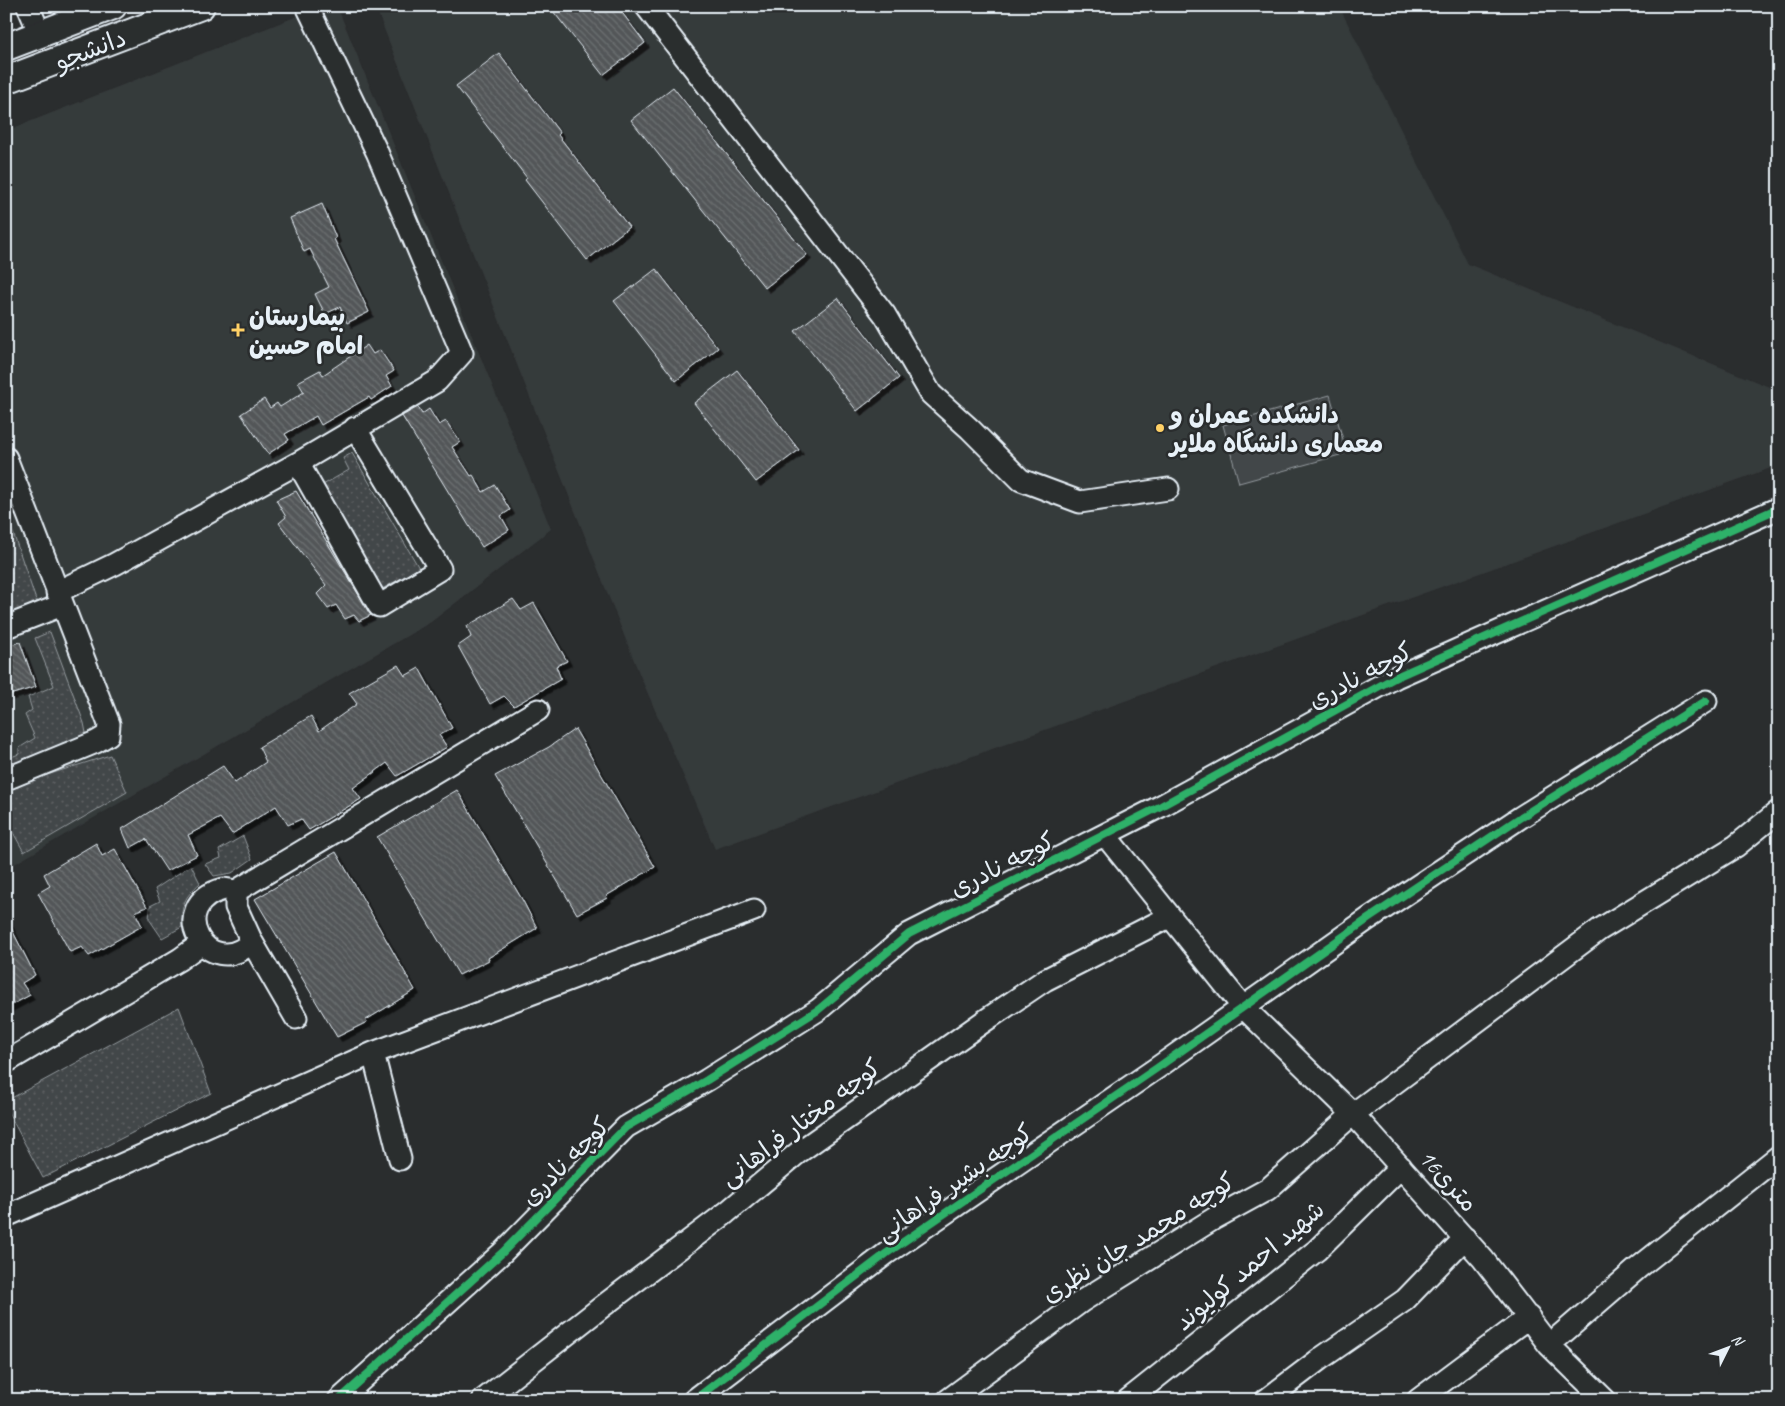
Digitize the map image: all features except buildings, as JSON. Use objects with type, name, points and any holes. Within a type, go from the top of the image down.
[{"type":"main road","name":"دانشجو","points":[[6,47],[113,6]]},
{"type":"main road","name":"دانشجو","points":[[6,80],[201,6]]},
{"type":"street","points":[[28,6],[40,34]]},
{"type":"street","points":[[6,627],[115,564],[298,463],[437,381],[462,353],[377,152],[307,6]]},
{"type":"street","points":[[646,6],[885,315],[931,394],[1022,480],[1080,502],[1168,489]]},
{"type":"street","points":[[298,463],[379,606],[440,569],[355,428]]},
{"type":"street","points":[[6,458],[11,489],[59,598],[109,724],[108,735],[96,742],[6,779]]},
{"type":"street","name":"کوچه نادری","points":[[339,1400],[503,1252],[626,1127],[818,1010],[909,934],[1105,835],[1396,677],[1779,508]]},
{"type":"street","name":"کوچه بشیر فراهانی","points":[[694,1400],[886,1252],[1157,1068],[1242,1006],[1513,822],[1706,701]]},
{"type":"street","points":[[252,942],[240,951],[224,954],[214,952],[202,943],[194,929],[197,907],[204,898],[214,892],[224,889],[236,891],[538,710]]},
{"type":"street","name":"کوچه محمد جان نظری","points":[[948,1400],[1082,1301],[1215,1218],[1268,1189],[1353,1114],[1599,930],[1736,846],[1779,811]]},
{"type":"street","name":"16متری","points":[[1105,835],[1242,1006],[1353,1114],[1465,1238],[1529,1317],[1549,1345],[1605,1400]]},
{"type":"street","points":[[236,891],[236,907],[252,942],[296,1018]]},
{"type":"street","points":[[6,1216],[373,1053],[754,910]]},
{"type":"street","name":"کوچه مختار فراهانی","points":[[483,1400],[726,1213],[800,1152],[967,1033],[1046,980],[1169,917]]},
{"type":"street","points":[[6,1062],[180,959],[202,943]]},
{"type":"street","points":[[373,1053],[400,1159]]},
{"type":"street","points":[[1549,1345],[1638,1268],[1779,1156]]},
{"type":"street","name":"شهید احمد کولیوند","points":[[1128,1400],[1317,1250],[1400,1167]]},
{"type":"street","points":[[1266,1400],[1405,1300],[1465,1238]]},
{"type":"street","points":[[1418,1400],[1529,1317]]},
{"type":"shaded area","name":"بیمارستان امام حسین","points":[[323,6],[337,6],[551,529],[431,622],[6,869],[6,131]]},
{"type":"shaded area","name":"دانشکده عمران و معماری دانشگاه ملایر","points":[[388,6],[1339,6],[1468,264],[1779,391],[1779,465],[715,849],[639,673],[377,11]]},
{"type":"shaded area","points":[[1330,395],[1347,453],[1239,483],[1223,425]]},
{"type":"shaded area","points":[[352,453],[419,568],[382,589],[321,486],[349,470],[343,458]]},
{"type":"shaded area","points":[[9,521],[38,606],[6,620],[6,522]]},
{"type":"shaded area","points":[[50,632],[86,733],[77,739],[6,771],[6,759],[19,754],[19,748],[35,738],[25,715],[32,710],[28,697],[54,686],[35,638]]},
{"type":"shaded area","points":[[110,755],[127,792],[24,852],[6,820],[6,788]]},
{"type":"shaded area","points":[[243,836],[252,859],[232,873],[214,876],[205,864],[221,858],[219,850]]},
{"type":"shaded area","points":[[191,865],[200,883],[187,897],[182,913],[182,927],[162,938],[149,919],[150,906],[160,901],[155,889]]},
{"type":"shaded area","points":[[179,1007],[211,1093],[43,1178],[6,1108],[6,1101]]},
{"type":"cycle path","points":[[339,1400],[503,1252],[626,1127],[707,1080],[818,1010],[909,934],[1161,806],[1396,677],[1779,508]]},
{"type":"cycle path","points":[[694,1400],[887,1253],[1157,1068],[1368,919],[1521,817],[1706,701]]},
{"type":"place","name":"بیمارستان امام حسین","points":[[238,330]]},
{"type":"place","name":"دانشکده عمران و معماری دانشگاه ملایر","points":[[1160,428]]}]
